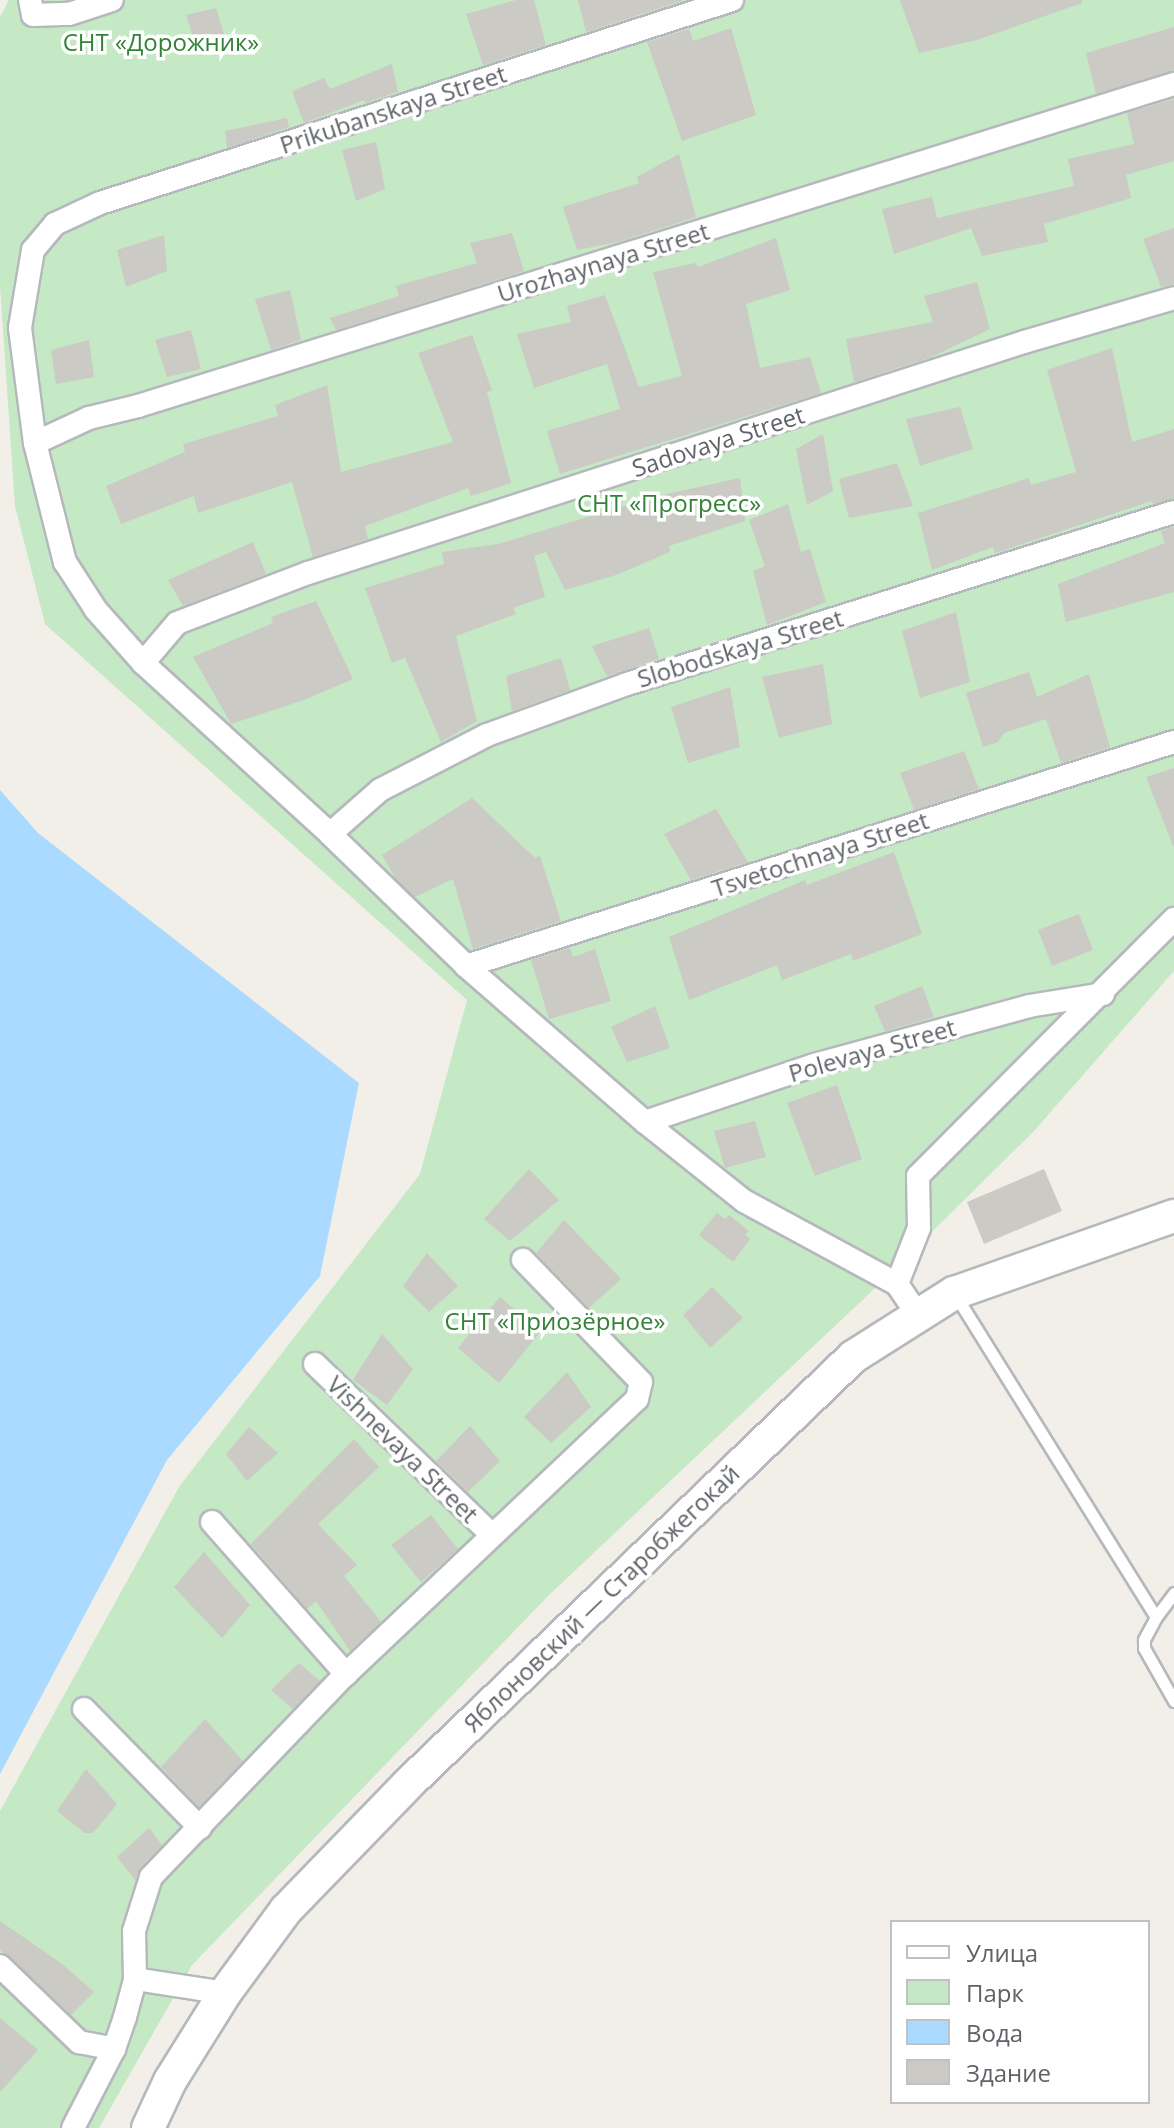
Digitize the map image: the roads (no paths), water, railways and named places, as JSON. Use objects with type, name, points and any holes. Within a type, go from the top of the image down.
[{"type":"street","points":[[31,8],[69,14],[112,0]]},
{"type":"street","name":"Prikubanskaya Street","points":[[35,443],[20,328],[33,250],[55,224],[100,203],[732,0]]},
{"type":"street","name":"Urozhaynaya Street","points":[[35,443],[89,418],[138,406],[1174,84]]},
{"type":"street","name":"Sadovaya Street","points":[[143,663],[177,623],[308,573],[1024,342],[1174,298]]},
{"type":"street","points":[[35,443],[65,562],[96,610],[143,663],[330,834],[466,966],[645,1122],[744,1201],[897,1284],[917,1314]]},
{"type":"street","name":"Slobodskaya Street","points":[[330,834],[380,790],[487,735],[627,684],[1174,512]]},
{"type":"street","name":"Tsvetochnaya Street","points":[[466,966],[1174,742]]},
{"type":"street","points":[[897,1284],[919,1228],[918,1176],[1103,994],[1174,919]]},
{"type":"street","name":"Polevaya Street","points":[[645,1122],[814,1065],[1029,1006],[1103,994]]},
{"type":"street","name":"Яблоновский — Старобжегокай","points":[[148,2128],[170,2081],[225,1993],[286,1910],[407,1785],[853,1357],[954,1293],[1174,1216]]},
{"type":"street","points":[[73,2128],[114,2049],[135,1979],[134,1931],[151,1877],[346,1674],[637,1399],[641,1382],[523,1260]]},
{"type":"street","name":"Vishnevaya Street","points":[[315,1364],[491,1534]]},
{"type":"street","points":[[212,1522],[346,1674]]},
{"type":"street","points":[[84,1709],[200,1828]]},
{"type":"street","points":[[0,1966],[79,2042],[114,2049]]},
{"type":"street","points":[[135,1979],[225,1993]]},
{"type":"lane","points":[[954,1293],[1156,1617]]},
{"type":"lane","points":[[1174,1593],[1144,1640],[1144,1648],[1174,1701]]},
{"type":"water","points":[[0,790],[38,833],[359,1083],[320,1276],[167,1460],[0,1774]]},
{"type":"park label","name":"СНТ «Дорожник»","points":[[161,42]]},
{"type":"park label","name":"СНТ «Прогресс»","points":[[669,503]]},
{"type":"park label","name":"СНТ «Приозёрное»","points":[[555,1321]]}]
